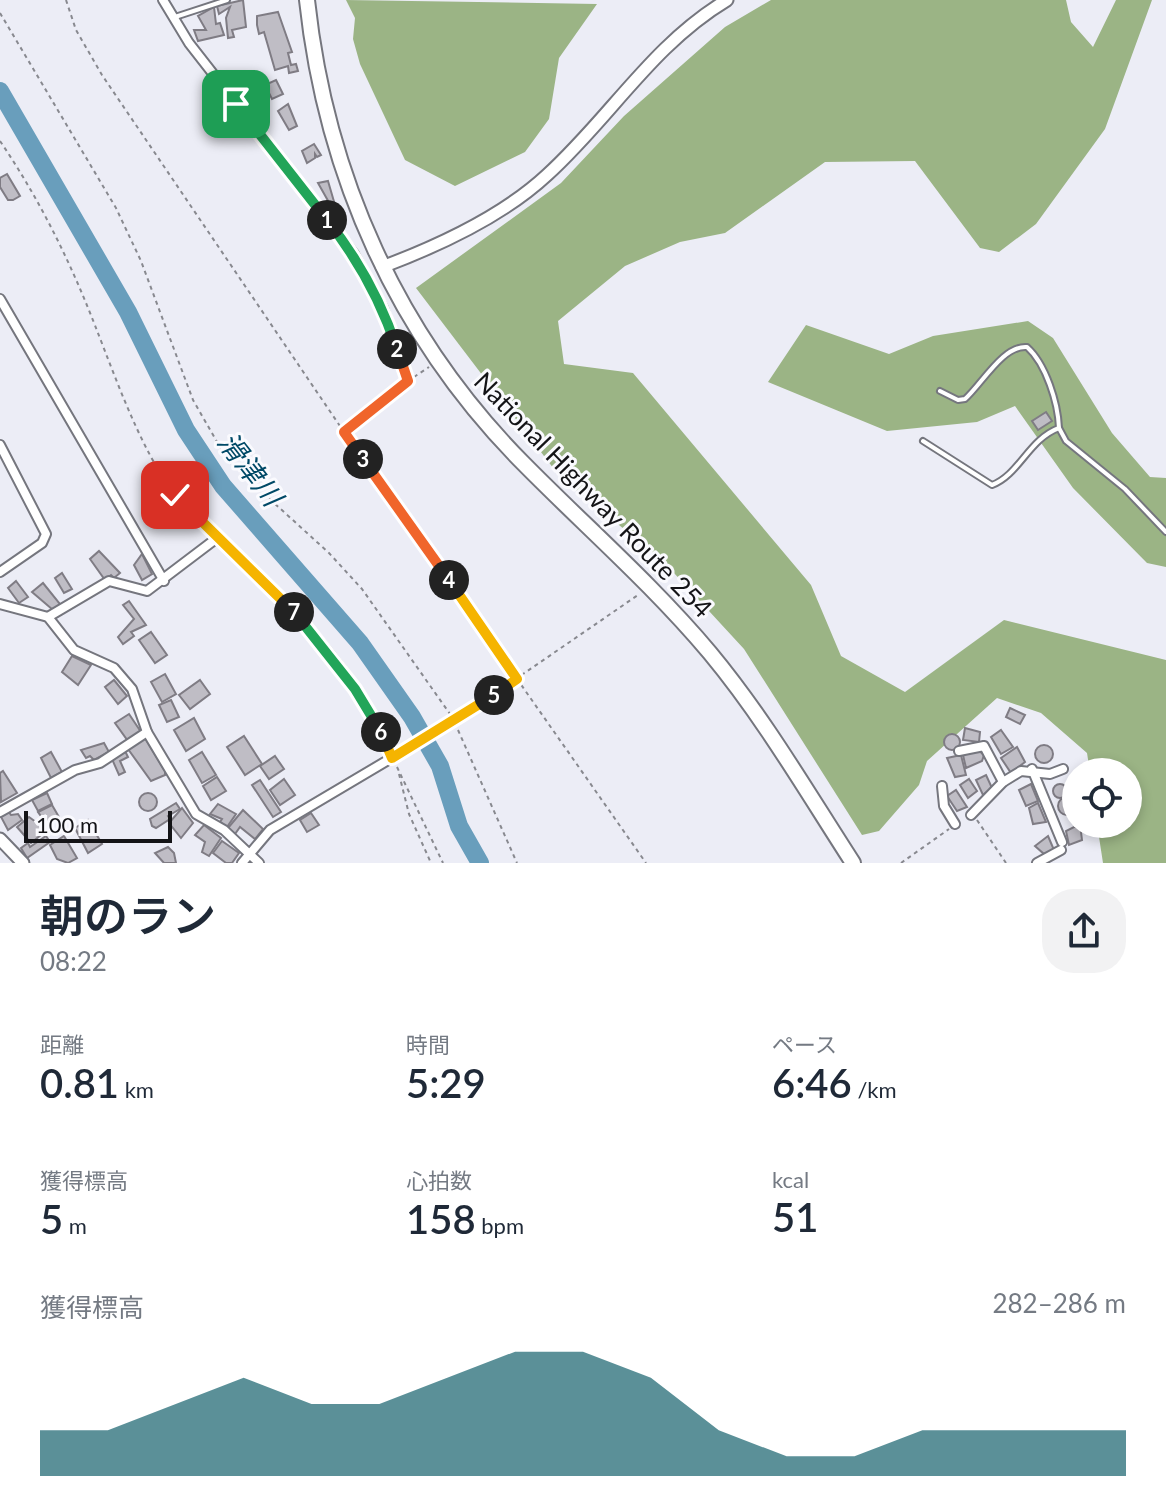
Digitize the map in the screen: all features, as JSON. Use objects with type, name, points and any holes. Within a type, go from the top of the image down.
[{"type":"highway","name":"National Highway Route 254","points":[[307,0],[312,47],[337,155],[382,267],[437,362],[515,454],[650,586],[741,693],[853,863]]},
{"type":"street","points":[[163,0],[189,43],[354,254],[383,308],[408,381]]},
{"type":"street","points":[[382,267],[428,247],[532,187],[567,155],[663,48],[727,0]]},
{"type":"street","points":[[0,299],[164,581]]},
{"type":"street","points":[[0,445],[46,534],[42,543],[0,572]]},
{"type":"street","points":[[48,617],[109,581],[147,591],[217,538],[319,641],[355,689],[394,757]]},
{"type":"street","points":[[0,604],[48,617],[74,650],[114,668],[132,689],[147,732],[196,814],[224,830],[259,863]]},
{"type":"street","points":[[242,863],[270,830],[453,722]]},
{"type":"street","points":[[0,812],[75,770],[100,763],[147,732]]},
{"type":"street","points":[[959,751],[984,746],[1003,782]]},
{"type":"street","points":[[1032,769],[1062,846],[1037,863]]},
{"type":"street","points":[[971,815],[1003,782],[1021,771],[1032,769],[1050,774],[1062,769]]},
{"type":"street","points":[[942,786],[944,806],[955,824]]},
{"type":"street","points":[[0,839],[23,863]]},
{"type":"lane","points":[[175,17],[227,0]]},
{"type":"lane","points":[[940,391],[958,400],[965,399],[1009,352],[1019,346],[1027,347],[1050,389],[1058,410],[1059,428],[1066,441],[1125,489],[1166,532]]},
{"type":"lane","points":[[923,441],[992,485],[1001,481],[1030,446],[1059,428]]},
{"type":"path","points":[[66,0],[87,52],[344,432],[646,863]]},
{"type":"path","points":[[0,13],[116,208],[141,261],[193,400],[228,461],[329,553],[396,632],[453,722],[517,863]]},
{"type":"path","points":[[0,141],[57,238],[87,304],[103,351],[155,461],[175,495],[217,538]]},
{"type":"path","points":[[344,432],[437,362]]},
{"type":"path","points":[[453,722],[650,586]]},
{"type":"path","points":[[394,757],[409,814],[431,863]]},
{"type":"path","points":[[397,768],[443,863]]},
{"type":"path","points":[[971,815],[1006,863]]},
{"type":"path","points":[[901,863],[955,824]]},
{"type":"green space","points":[[346,0],[597,4],[559,58],[549,119],[525,152],[455,186],[405,160],[360,64],[353,39],[355,18]]},
{"type":"green space","points":[[771,0],[1066,0],[1071,22],[1093,47],[1116,0],[1152,0],[1105,129],[1036,224],[999,252],[980,248],[915,161],[825,162],[725,233],[680,242],[625,266],[558,321],[564,364],[633,373],[811,585],[841,656],[905,692],[1004,620],[1166,660],[1166,863],[1103,863],[1099,838],[1142,838],[1142,758],[1088,758],[1087,753],[1041,713],[997,698],[927,761],[919,785],[879,831],[862,835],[744,649],[662,560],[560,477],[416,288],[561,183],[624,116],[725,27]]},
{"type":"green space","points":[[1028,321],[1053,338],[1112,433],[1150,477],[1166,478],[1166,567],[1147,563],[1073,488],[1015,406],[977,422],[887,431],[768,382],[806,325],[889,354],[933,336]]},
{"type":"building","points":[[243,0],[246,27],[232,30],[234,37],[228,38],[226,18],[230,7],[219,14],[217,6]]},
{"type":"building","points":[[214,7],[216,24],[220,23],[224,35],[198,41],[194,30],[206,30],[198,16]]},
{"type":"building","points":[[278,12],[292,52],[288,53],[291,65],[296,64],[298,71],[289,73],[288,66],[275,70],[264,32],[259,34],[257,16]]},
{"type":"building","points":[[276,80],[283,94],[272,99],[265,85]]},
{"type":"building","points":[[288,104],[297,126],[289,130],[278,111]]},
{"type":"building","points":[[314,144],[321,155],[317,157],[315,154],[315,158],[307,163],[302,151]]},
{"type":"building","points":[[7,174],[20,196],[13,200],[8,200],[0,187],[0,178]]},
{"type":"building","points":[[328,181],[335,205],[331,206],[318,183]]},
{"type":"building","points":[[1046,412],[1052,421],[1038,430],[1032,421]]},
{"type":"building","points":[[99,551],[120,573],[114,578],[111,575],[105,580],[90,559]]},
{"type":"building","points":[[142,554],[152,574],[142,580],[134,565]]},
{"type":"building","points":[[62,573],[72,589],[64,593],[55,578]]},
{"type":"building","points":[[16,581],[28,597],[19,603],[8,588]]},
{"type":"building","points":[[43,583],[60,604],[53,610],[32,592]]},
{"type":"building","points":[[129,601],[146,625],[131,632],[134,636],[123,644],[118,637],[134,619],[123,605]]},
{"type":"building","points":[[151,632],[167,655],[155,663],[139,640]]},
{"type":"building","points":[[72,656],[91,665],[78,685],[62,672]]},
{"type":"building","points":[[165,674],[176,694],[162,702],[151,682]]},
{"type":"building","points":[[114,680],[127,696],[118,704],[105,687]]},
{"type":"building","points":[[200,680],[210,694],[190,709],[179,695]]},
{"type":"building","points":[[171,700],[179,717],[167,722],[159,705]]},
{"type":"building","points":[[1010,708],[1025,715],[1020,724],[1006,717]]},
{"type":"building","points":[[129,714],[141,732],[128,741],[115,723]]},
{"type":"building","points":[[194,718],[205,739],[186,751],[174,730]]},
{"type":"building","points":[[965,728],[980,732],[979,742],[963,740]]},
{"type":"building","points":[[1001,730],[1013,747],[1001,754],[991,737]]},
{"type":"building","points":[[952,734],[958,736],[958,748],[952,750],[946,748],[944,742],[946,736]]},
{"type":"building","points":[[244,736],[262,764],[245,775],[227,747]]},
{"type":"building","points":[[145,738],[165,771],[165,775],[151,781],[128,749]]},
{"type":"building","points":[[104,743],[109,752],[94,760],[90,756],[86,758],[81,750]]},
{"type":"building","points":[[1044,745],[1053,754],[1044,763],[1035,754]]},
{"type":"building","points":[[1017,747],[1025,762],[1011,773],[1001,758]]},
{"type":"building","points":[[978,750],[984,755],[982,761],[966,768],[963,755]]},
{"type":"building","points":[[125,751],[128,757],[120,761],[125,772],[119,775],[112,759]]},
{"type":"building","points":[[51,752],[62,772],[51,778],[41,758]]},
{"type":"building","points":[[202,752],[216,775],[202,783],[189,760]]},
{"type":"building","points":[[961,755],[966,775],[955,777],[947,758]]},
{"type":"building","points":[[275,756],[284,769],[269,779],[260,766]]},
{"type":"building","points":[[3,771],[17,793],[1,802],[0,773]]},
{"type":"building","points":[[986,775],[992,788],[983,795],[976,780]]},
{"type":"building","points":[[217,777],[226,791],[211,800],[203,786]]},
{"type":"building","points":[[284,779],[295,795],[280,805],[270,790]]},
{"type":"building","points":[[969,779],[977,791],[968,798],[960,785]]},
{"type":"building","points":[[260,780],[281,812],[273,817],[252,785]]},
{"type":"building","points":[[1031,784],[1038,801],[1026,806],[1019,790]]},
{"type":"building","points":[[1060,784],[1062,797],[1060,798],[1053,791]]},
{"type":"building","points":[[956,790],[967,807],[957,811],[947,796]]},
{"type":"building","points":[[47,793],[52,804],[38,811],[32,800]]},
{"type":"building","points":[[148,793],[157,802],[148,811],[139,802]]},
{"type":"building","points":[[176,803],[180,809],[168,816],[170,819],[156,828],[152,826],[150,819]]},
{"type":"building","points":[[1038,803],[1046,822],[1033,824],[1029,808]]},
{"type":"building","points":[[218,804],[236,814],[227,827],[220,822],[222,819],[210,814]]},
{"type":"building","points":[[52,805],[59,817],[46,823],[38,812]]},
{"type":"building","points":[[182,808],[193,823],[181,838],[169,823]]},
{"type":"building","points":[[243,810],[263,829],[255,839],[240,827],[235,834],[228,828]]},
{"type":"building","points":[[8,811],[11,815],[18,814],[22,820],[8,830],[0,815]]},
{"type":"building","points":[[311,813],[319,825],[307,832],[300,820]]},
{"type":"building","points":[[29,817],[47,830],[31,843],[17,827]]},
{"type":"building","points":[[88,820],[102,844],[88,853],[75,828]]},
{"type":"building","points":[[204,825],[221,838],[209,856],[202,852],[205,842],[195,835]]},
{"type":"building","points":[[46,836],[50,842],[27,858],[21,848],[28,843],[30,847]]},
{"type":"building","points":[[64,836],[77,858],[68,863],[57,859],[50,845]]},
{"type":"building","points":[[1048,836],[1054,850],[1044,854],[1035,846]]},
{"type":"building","points":[[1068,838],[1082,838],[1082,840],[1069,845]]},
{"type":"building","points":[[222,841],[239,853],[232,863],[226,863],[213,853]]},
{"type":"building","points":[[168,847],[174,853],[176,863],[164,863],[155,853]]},
{"type":"waterway","name":"滑津川","points":[[0,91],[128,312],[186,430],[223,486],[360,643],[412,717],[440,766],[459,826],[480,863]]},
{"type":"route","points":[[175,495],[286,604],[319,641],[355,689],[380,730],[392,758],[517,679],[344,432],[408,381],[383,308],[354,254],[236,104]]}]
